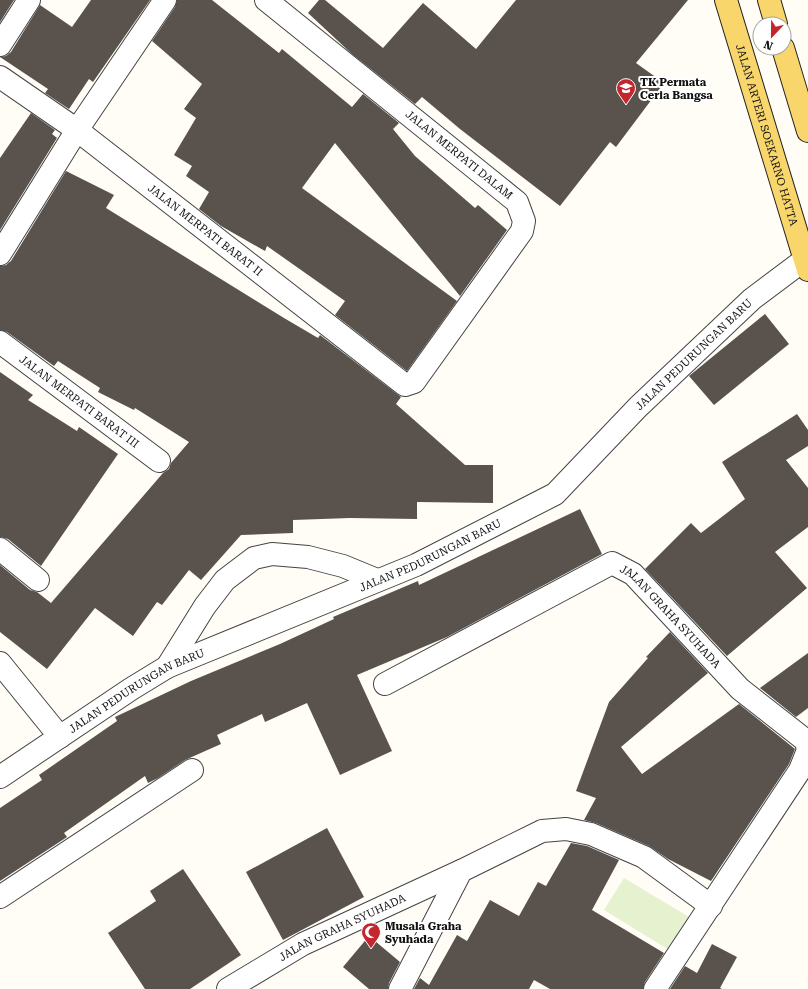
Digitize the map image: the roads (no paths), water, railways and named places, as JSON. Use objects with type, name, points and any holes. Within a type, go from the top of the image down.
[{"type":"main road","name":"JALAN ARTERI SOEKARNO HATTA","points":[[726,0],[807,262]]},
{"type":"main road","points":[[769,0],[774,16]]},
{"type":"main road","points":[[785,56],[808,131]]},
{"type":"street","points":[[0,45],[29,0]]},
{"type":"street","points":[[0,254],[77,130],[165,0]]},
{"type":"street","name":"JALAN MERPATI DALAM","points":[[266,0],[517,202],[524,221],[522,231],[414,382],[409,384]]},
{"type":"street","name":"JALAN MERPATI BARAT II","points":[[0,77],[77,130],[404,385],[409,384]]},
{"type":"street","name":"JALAN PEDURUNGAN BARU","points":[[0,777],[131,689],[167,667],[376,580],[416,565],[555,494],[638,407],[752,299],[807,262]]},
{"type":"street","name":"JALAN MERPATI BARAT III","points":[[0,342],[159,461]]},
{"type":"street","points":[[0,549],[38,580]]},
{"type":"street","points":[[167,667],[209,601],[225,580],[254,558],[272,554],[308,557],[343,566],[376,580]]},
{"type":"street","name":"JALAN GRAHA SYUHADA","points":[[385,684],[612,563],[633,574],[740,689],[805,740],[808,749],[800,770],[655,989]]},
{"type":"street","points":[[0,663],[60,736]]},
{"type":"street","points":[[0,897],[192,770]]},
{"type":"street","name":"JALAN GRAHA SYUHADA","points":[[228,989],[303,944],[542,832],[566,829],[591,834],[644,857],[711,906]]},
{"type":"street","points":[[400,989],[461,871]]},
{"type":"place","name":"TK Permata Ceria Bangsa","points":[[626,105]]},
{"type":"place","name":"Musala Graha Syuhada","points":[[371,949]]}]
